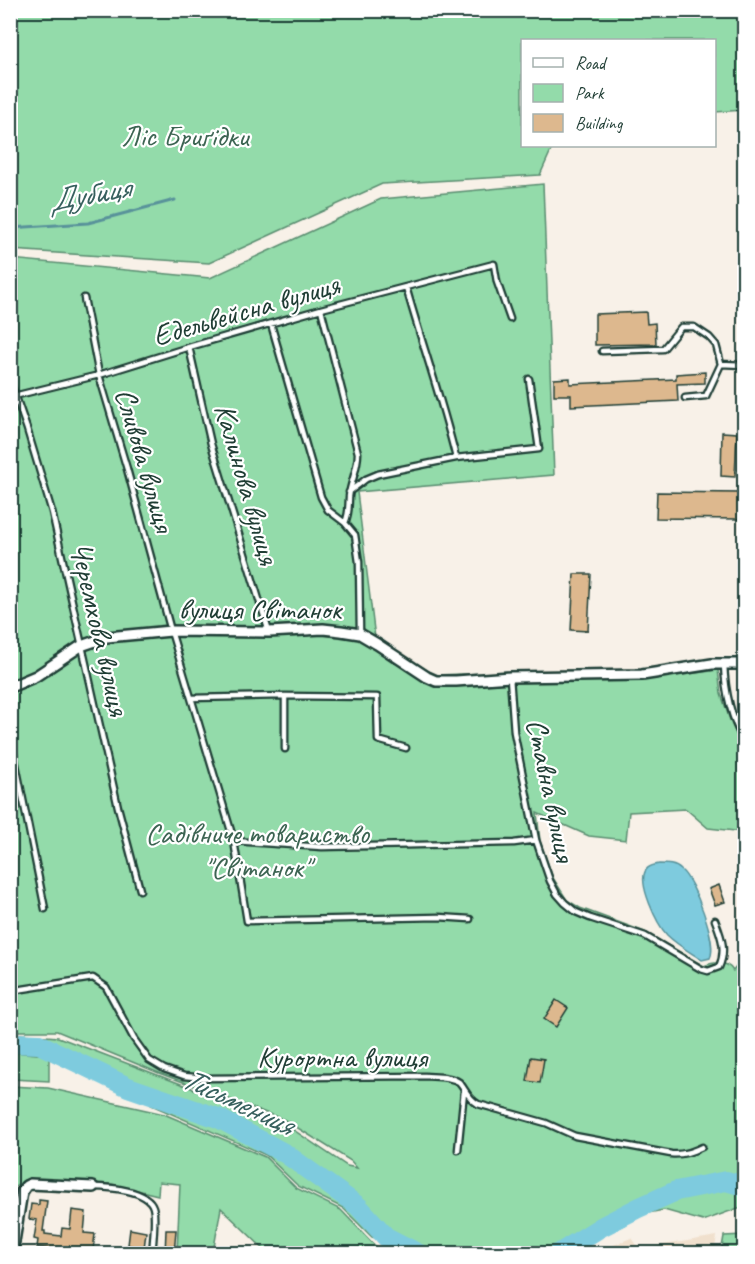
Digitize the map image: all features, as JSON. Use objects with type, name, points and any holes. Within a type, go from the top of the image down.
[{"type":"street","name":"вулиця Світанок","points":[[10,687],[36,676],[81,646],[107,638],[171,631],[269,632],[323,629],[360,634],[436,681],[510,677],[642,675],[712,664],[744,664]]},
{"type":"street","points":[[12,1254],[22,1192],[26,1186],[30,1184],[93,1187]]},
{"type":"lane","name":"Едельвейсна вулиця","points":[[13,397],[99,375],[321,309],[494,264],[497,282],[510,319]]},
{"type":"lane","points":[[406,286],[456,458]]},
{"type":"lane","name":"Сливова вулиця","points":[[84,298],[99,375],[171,631],[234,841],[247,921],[439,917],[470,920]]},
{"type":"lane","points":[[321,309],[358,453],[358,462],[350,492],[350,513],[345,523]]},
{"type":"lane","points":[[271,324],[321,497],[328,510],[345,523],[355,535],[359,562],[360,634]]},
{"type":"lane","points":[[602,351],[663,349],[681,327],[694,327],[716,345],[721,364],[706,396],[685,398]]},
{"type":"lane","name":"Калинова вулиця","points":[[189,347],[211,444],[269,632]]},
{"type":"lane","points":[[721,364],[744,365]]},
{"type":"lane","points":[[350,492],[366,479],[378,474],[456,458],[539,449],[529,379]]},
{"type":"lane","name":"Черемхова вулиця","points":[[10,380],[13,397],[27,429],[52,512],[118,807],[140,890]]},
{"type":"lane","points":[[724,664],[727,695],[744,741]]},
{"type":"lane","name":"Ставна вулиця","points":[[510,677],[514,732],[536,840],[550,881],[565,903],[576,912],[590,918],[645,936],[708,971],[719,967],[722,959],[722,939],[715,920]]},
{"type":"lane","points":[[285,696],[285,749]]},
{"type":"lane","points":[[191,698],[377,697],[378,740],[406,748]]},
{"type":"lane","points":[[10,735],[45,909]]},
{"type":"lane","points":[[234,841],[322,847],[514,843],[536,840]]},
{"type":"lane","name":"Курортна вулиця","points":[[10,990],[93,978],[105,987],[134,1039],[149,1060],[164,1069],[184,1076],[205,1078],[425,1076],[451,1079],[459,1083],[471,1100],[477,1104],[546,1123],[575,1136],[680,1155],[702,1147]]},
{"type":"lane","points":[[458,1150],[464,1091]]},
{"type":"lane","points":[[93,1187],[141,1195],[151,1202],[154,1214],[152,1254]]},
{"type":"shaded area","points":[[717,1236],[714,1253],[594,1253],[631,1238],[636,1245],[645,1248]]},
{"type":"green space","name":"Ліс Бриґідки","points":[[10,11],[744,11],[744,110],[716,112],[716,39],[521,39],[521,147],[553,147],[540,175],[382,184],[209,263],[11,250]]},
{"type":"green space","name":"Садівниче товариство \"Світанок\"","points":[[543,184],[554,475],[357,492],[375,638],[435,675],[517,672],[518,682],[645,680],[718,670],[721,694],[744,751],[744,832],[708,828],[686,809],[629,812],[626,840],[589,836],[537,813],[540,841],[553,878],[567,900],[580,908],[645,932],[704,966],[720,963],[727,965],[733,971],[744,957],[744,1206],[703,1221],[664,1210],[599,1222],[546,1253],[437,1254],[372,1237],[343,1208],[298,1186],[266,1155],[151,1105],[132,1083],[20,1034],[58,1037],[283,1123],[347,1166],[357,1168],[351,1161],[285,1120],[159,1073],[57,1031],[11,1031],[11,259],[210,278],[381,199]]},
{"type":"green space","points":[[11,1052],[49,1055],[49,1081],[11,1079]]},
{"type":"green space","points":[[10,1086],[48,1088],[164,1114],[265,1157],[296,1188],[341,1210],[382,1253],[268,1253],[221,1208],[213,1253],[177,1253],[180,1184],[159,1182],[158,1195],[112,1184],[24,1180],[11,1190]]},
{"type":"green space","points":[[744,1235],[744,1253],[721,1253],[724,1236]]},
{"type":"water","points":[[659,864],[679,868],[692,886],[708,926],[712,950],[710,958],[702,960],[679,945],[667,935],[658,922],[649,903],[644,876],[649,867]]},
{"type":"building","points":[[646,312],[647,324],[655,323],[656,344],[595,345],[595,314]]},
{"type":"building","points":[[705,372],[705,383],[677,384],[678,401],[571,406],[571,395],[554,395],[554,379],[570,378],[570,384],[676,379],[676,374]]},
{"type":"building","points":[[722,432],[737,433],[735,477],[721,476]]},
{"type":"building","points":[[657,492],[740,493],[739,519],[656,518]]},
{"type":"building","points":[[574,574],[591,574],[588,631],[571,630]]},
{"type":"building","points":[[719,885],[725,902],[715,905],[709,889]]},
{"type":"building","points":[[556,1000],[568,1008],[556,1027],[544,1019]]},
{"type":"building","points":[[531,1057],[544,1059],[540,1083],[527,1081]]},
{"type":"building","points":[[39,1200],[47,1201],[43,1231],[45,1234],[61,1236],[62,1228],[70,1229],[72,1210],[86,1212],[84,1233],[95,1234],[93,1250],[78,1248],[77,1252],[37,1247],[38,1240],[34,1239],[37,1220],[29,1219],[31,1204],[39,1205]]},
{"type":"building","points":[[130,1229],[146,1232],[144,1248],[128,1245]]},
{"type":"building","points":[[166,1230],[176,1230],[174,1254],[165,1254]]},
{"type":"waterway","name":"Дубиця","points":[[10,228],[88,223],[175,200]]},
{"type":"waterway","name":"Тисьмениця","points":[[10,1043],[39,1044],[128,1087],[218,1118],[286,1154],[358,1206],[386,1237],[419,1254]]},
{"type":"waterway","name":"Тисьмениця","points":[[558,1254],[601,1227],[676,1191],[726,1181],[744,1186]]}]
